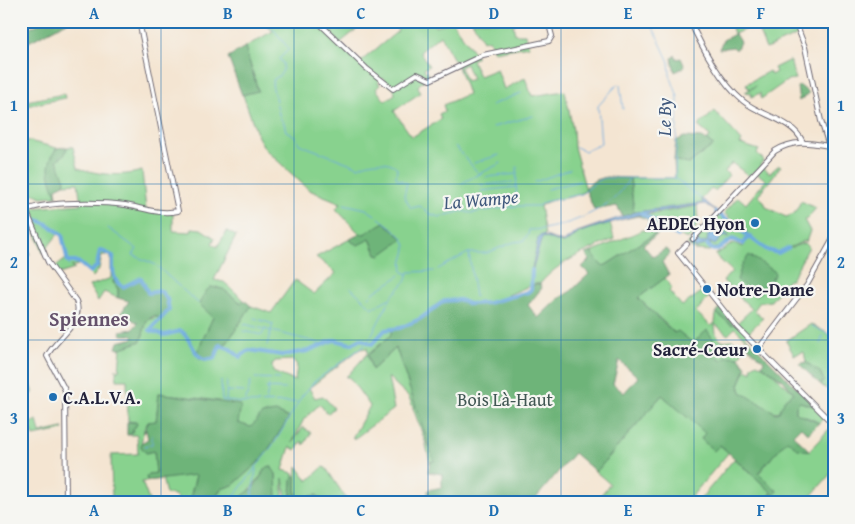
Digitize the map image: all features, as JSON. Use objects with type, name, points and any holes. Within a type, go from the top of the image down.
[{"type":"street","points":[[66,503],[65,390],[47,356],[76,317],[78,307],[74,298],[48,262],[26,210],[52,204],[102,204],[126,206],[162,213],[178,211],[139,21]]},
{"type":"street","points":[[317,21],[366,68],[382,78],[393,89],[417,74],[429,80],[483,55],[550,41],[552,36],[548,21]]},
{"type":"street","points":[[690,21],[709,57],[737,96],[751,107],[794,129],[803,142]]},
{"type":"street","points":[[795,21],[805,47],[821,121],[832,147]]},
{"type":"street","points":[[692,239],[775,151],[791,143],[803,142],[832,147]]},
{"type":"street","points":[[758,348],[798,298],[834,237]]},
{"type":"street","points":[[687,244],[678,253],[735,325],[834,425]]},
{"type":"green space","points":[[46,21],[69,21],[21,46],[21,31]]},
{"type":"green space","points":[[273,21],[367,21],[340,43],[360,62],[398,31],[393,21],[432,21],[435,27],[452,21],[477,57],[472,60],[479,76],[497,69],[504,89],[525,78],[532,96],[565,91],[573,130],[574,147],[586,190],[575,196],[550,201],[540,206],[545,235],[538,239],[531,274],[542,237],[549,237],[561,243],[569,241],[580,232],[610,222],[614,239],[564,263],[540,284],[534,284],[508,295],[508,297],[488,303],[469,304],[460,300],[437,304],[417,321],[393,329],[390,336],[368,355],[372,370],[396,348],[434,461],[430,462],[425,441],[409,397],[388,377],[394,409],[354,439],[352,438],[370,406],[349,377],[346,377],[368,353],[367,348],[360,349],[309,388],[315,398],[323,396],[334,408],[327,414],[320,404],[304,419],[292,443],[303,427],[311,433],[304,445],[302,441],[296,450],[290,447],[283,470],[293,473],[290,503],[287,503],[283,478],[283,503],[277,503],[276,474],[264,472],[244,497],[233,503],[213,502],[221,489],[233,485],[262,459],[219,401],[159,393],[156,422],[148,422],[144,429],[141,444],[154,451],[156,474],[149,474],[146,478],[148,481],[142,482],[150,503],[112,503],[111,455],[138,454],[137,435],[130,435],[137,424],[128,421],[127,380],[117,380],[116,369],[119,370],[121,348],[141,341],[147,320],[169,310],[164,294],[155,291],[148,293],[137,279],[123,287],[114,279],[113,282],[118,289],[118,298],[104,292],[98,301],[89,286],[111,278],[111,257],[108,255],[102,255],[99,269],[93,277],[81,264],[71,267],[75,269],[59,274],[53,269],[66,259],[63,238],[59,233],[43,253],[28,211],[32,208],[81,204],[78,183],[64,184],[65,180],[57,163],[58,159],[65,154],[67,147],[73,147],[78,168],[110,174],[142,171],[146,210],[173,212],[173,231],[191,232],[192,228],[201,229],[215,238],[212,243],[217,247],[227,231],[236,236],[214,280],[224,282],[244,300],[242,303],[217,287],[206,291],[213,317],[198,357],[200,359],[215,358],[220,345],[227,343],[251,306],[271,313],[295,280],[314,294],[336,273],[316,257],[350,239],[352,242],[370,239],[376,254],[398,235],[384,222],[364,234],[360,234],[336,209],[341,203],[309,190],[265,149],[258,137],[243,95],[258,90],[245,47],[273,31],[267,26]],"holes":[[[440,35],[458,67],[468,94],[443,105],[445,111],[439,114],[441,119],[412,137],[394,111],[420,93],[418,86],[425,79],[421,72],[425,78],[429,75],[424,69],[429,66],[420,52]],[[466,64],[472,79],[466,81],[460,67]],[[382,78],[394,89],[395,94],[385,101],[376,89],[380,85],[378,82]],[[293,360],[297,365],[295,381],[273,372],[272,365],[275,361]]]},
{"type":"green space","points":[[472,21],[516,21],[516,24],[513,25],[515,34],[525,34],[529,46],[494,52],[489,39],[483,41]]},
{"type":"green space","points":[[730,21],[793,21],[798,35],[766,49],[756,25],[734,34]]},
{"type":"green space","points":[[735,34],[740,42],[736,50],[733,47],[719,49],[723,40]]},
{"type":"green space","points":[[245,47],[258,91],[242,95],[228,57]]},
{"type":"green space","points":[[675,55],[677,59],[681,58],[685,67],[675,72],[672,58]]},
{"type":"green space","points":[[790,60],[795,79],[788,80],[761,99],[760,93],[751,97],[752,93],[745,92],[756,86],[749,89],[746,84],[769,71],[771,75],[776,72],[774,68]]},
{"type":"green space","points":[[799,85],[809,93],[799,101],[797,87]]},
{"type":"green space","points":[[64,94],[65,98],[21,107],[21,102]]},
{"type":"green space","points":[[715,111],[742,141],[740,144],[759,150],[757,153],[764,160],[760,165],[770,173],[779,165],[781,166],[758,196],[764,201],[766,207],[786,217],[794,214],[801,201],[816,208],[804,220],[810,231],[806,242],[804,241],[787,249],[804,243],[809,247],[791,280],[788,280],[771,301],[760,302],[754,310],[763,318],[745,336],[749,340],[739,357],[733,356],[722,360],[710,352],[707,331],[693,343],[678,332],[675,333],[638,298],[665,278],[672,288],[669,291],[682,306],[707,288],[711,294],[696,312],[711,326],[715,323],[716,313],[735,325],[752,309],[723,281],[732,271],[715,255],[734,243],[743,247],[749,237],[753,238],[724,213],[738,197],[746,204],[766,180],[754,171],[749,176],[732,163],[725,171],[729,175],[715,191],[711,189],[701,200],[704,203],[634,213],[630,178],[675,178],[674,160],[688,164],[714,145],[707,141],[710,136],[698,126]],"holes":[[[715,324],[728,335],[735,328],[748,341],[741,345],[732,340],[721,341],[716,334]]]},
{"type":"green space","points":[[684,137],[702,138],[714,145],[688,164],[674,160],[676,141]]},
{"type":"green space","points":[[21,139],[57,148],[50,165],[56,196],[42,197],[21,189]]},
{"type":"green space","points":[[67,147],[65,154],[57,160],[65,180],[64,184],[56,188],[57,197],[50,178],[50,160],[57,148]]},
{"type":"green space","points":[[606,177],[630,178],[634,213],[623,217],[617,206],[594,210],[585,188],[595,180]]},
{"type":"green space","points":[[697,206],[698,224],[692,233],[694,234],[687,239],[658,224],[646,215]]},
{"type":"green space","points":[[21,208],[29,220],[23,227],[21,226]]},
{"type":"green space","points":[[718,213],[748,237],[744,243],[732,238],[719,248],[712,248],[710,251],[694,250],[687,244]]},
{"type":"green space","points":[[637,215],[645,216],[661,228],[659,233],[646,228],[649,223],[647,219],[638,216],[619,220]]},
{"type":"green space","points":[[384,222],[403,239],[381,255],[377,254],[370,239],[358,245],[350,239],[364,234]]},
{"type":"green space","points":[[23,227],[23,233],[30,254],[26,259],[28,267],[21,274],[21,229]]},
{"type":"green space","points":[[643,230],[656,233],[602,267],[591,252]]},
{"type":"green space","name":"Bois Là-Haut","points":[[656,233],[658,234],[643,245],[653,257],[665,249],[669,251],[670,254],[662,262],[669,275],[638,298],[674,333],[678,331],[693,343],[707,330],[716,343],[710,352],[722,360],[727,356],[739,357],[746,367],[739,385],[741,392],[776,413],[779,412],[785,399],[794,393],[784,381],[762,365],[764,361],[747,346],[749,340],[816,407],[800,402],[796,406],[796,413],[819,423],[808,434],[801,427],[793,435],[810,451],[798,449],[787,440],[758,473],[777,491],[767,503],[764,503],[772,493],[720,445],[714,451],[701,439],[705,433],[662,395],[596,472],[574,453],[532,503],[428,503],[428,490],[442,487],[442,474],[428,472],[430,462],[434,461],[396,348],[372,370],[368,355],[390,336],[393,329],[420,319],[444,301],[460,300],[469,304],[488,303],[531,291],[534,284],[540,284],[542,288],[528,305],[538,318],[589,274],[582,267],[589,260],[586,254],[591,252],[602,266]],"holes":[[[619,360],[638,377],[624,393],[613,384]]]},
{"type":"green space","points":[[749,255],[774,271],[775,275],[756,297],[737,280],[742,265]]},
{"type":"green space","points":[[114,278],[123,287],[141,278],[148,292],[161,291],[169,306],[163,319],[154,316],[147,320],[141,341],[119,349],[116,348],[118,342],[134,338],[132,335],[122,335],[120,331],[133,329],[138,323],[121,313],[129,301],[118,298],[118,289],[113,282]]},
{"type":"green space","points":[[211,287],[223,289],[241,303],[244,300],[251,306],[227,343],[220,346],[215,358],[204,360],[196,354],[213,317],[199,304],[206,291]]},
{"type":"green space","points":[[721,307],[734,324],[732,325],[716,313]]},
{"type":"green space","points":[[811,324],[834,337],[834,394],[821,385],[824,381],[806,362],[804,352],[794,355],[786,341]]},
{"type":"green space","points":[[806,362],[821,373],[824,381],[821,385],[799,364]]},
{"type":"green space","points":[[757,363],[769,370],[794,393],[779,412],[771,411],[741,392],[739,385],[746,369],[752,372],[752,366]]},
{"type":"green space","points":[[21,365],[23,366],[33,393],[21,394]]},
{"type":"green space","points":[[159,393],[241,405],[238,423],[251,427],[262,414],[276,412],[289,418],[262,459],[233,485],[221,489],[213,502],[189,502],[196,475],[148,481],[146,478],[149,474],[156,473],[154,451],[146,453],[141,447],[141,443],[148,439],[146,430],[144,433],[148,422],[156,421]]},
{"type":"green space","points":[[662,395],[706,433],[701,439],[714,450],[719,445],[729,452],[686,503],[594,503],[610,484],[596,472]]},
{"type":"green space","points":[[800,402],[816,407],[825,416],[819,423],[796,413],[796,406]]},
{"type":"green space","points":[[37,420],[40,433],[63,428],[63,430],[34,436],[28,424]]},
{"type":"green space","points":[[127,422],[136,422],[137,424],[130,435],[127,435]]},
{"type":"green space","points":[[828,430],[834,430],[834,470],[805,503],[767,503],[777,490],[758,474],[787,439],[809,451]]},
{"type":"green space","points":[[734,459],[772,492],[764,503],[697,503]]},
{"type":"green space","points":[[271,466],[276,474],[277,503],[233,503],[253,488],[267,467]]},
{"type":"green space","points":[[297,466],[308,481],[323,467],[326,468],[349,503],[318,503],[319,497],[296,499]]},
{"type":"green space","points":[[293,473],[296,476],[296,499],[317,495],[319,497],[318,503],[290,503]]},
{"type":"green space","points":[[196,475],[189,502],[201,503],[176,503],[178,499],[175,495],[166,494],[162,478]]},
{"type":"water","points":[[702,199],[717,211],[705,204],[637,215],[580,232],[564,243],[542,237],[531,274],[538,239],[541,235],[563,242],[577,232],[636,212],[703,203]]},
{"type":"water","points":[[716,230],[722,231],[729,236],[722,237],[715,245],[709,242],[712,248],[710,249],[705,245],[695,249],[695,246],[690,246],[696,240],[700,243],[707,242],[708,235]]},
{"type":"waterway","name":"La Wampe","points":[[260,21],[274,30],[289,49],[279,59],[283,63],[282,71],[272,84],[280,118],[284,123],[286,131],[295,136],[299,144],[359,167],[368,163],[379,162],[394,165],[397,168],[396,178],[407,183],[404,196],[411,208],[420,206],[430,214],[439,217],[462,211],[471,213],[516,206],[538,206],[544,202],[582,194],[597,181],[605,178],[675,178]]},
{"type":"waterway","name":"Le By","points":[[650,21],[669,62],[670,75],[678,97],[675,178],[701,199]]},
{"type":"waterway","points":[[576,147],[585,151],[601,144],[598,106],[617,85]]},
{"type":"waterway","points":[[620,85],[623,109]]},
{"type":"waterway","points":[[491,105],[521,93]]},
{"type":"waterway","points":[[493,127],[533,116]]},
{"type":"waterway","points":[[455,146],[479,174]]},
{"type":"waterway","points":[[474,163],[499,155]]},
{"type":"waterway","points":[[462,183],[501,163]]},
{"type":"waterway","points":[[516,201],[517,167]]},
{"type":"waterway","points":[[535,182],[570,169]]},
{"type":"waterway","points":[[486,177],[516,174]]},
{"type":"waterway","points":[[438,269],[468,253],[487,253],[514,242],[523,241],[528,235],[529,230],[561,225],[594,212],[615,198],[629,179]]},
{"type":"waterway","points":[[547,189],[580,181]]},
{"type":"waterway","points":[[481,185],[513,182]]},
{"type":"waterway","points":[[481,191],[516,187]]},
{"type":"waterway","points":[[344,204],[366,209],[375,215]]},
{"type":"waterway","points":[[716,212],[767,250],[778,253],[788,248]]},
{"type":"waterway","points":[[641,213],[678,236]]},
{"type":"waterway","points":[[379,218],[403,239],[406,248],[403,272],[408,274]]},
{"type":"waterway","points":[[21,219],[38,220],[62,235],[68,262],[78,262],[90,272],[97,266],[100,250],[113,256],[113,270],[116,281],[123,287],[141,278],[148,293],[161,291],[167,299],[169,310],[150,330],[164,335],[181,331],[186,335],[198,355],[208,359],[215,358],[220,345],[229,348],[240,357],[249,350],[282,355],[308,351],[334,340],[352,344],[361,339],[372,344],[385,330],[400,328],[420,319],[444,301],[460,300],[469,304],[488,303],[528,292],[531,289],[532,270]]},
{"type":"waterway","points":[[108,228],[137,249],[133,255],[156,265]]},
{"type":"waterway","points":[[707,245],[713,250],[717,250],[733,239],[743,244],[749,236]]},
{"type":"waterway","points":[[469,253],[475,297]]},
{"type":"waterway","points":[[158,267],[180,287]]},
{"type":"waterway","points":[[405,282],[409,272],[434,271]]},
{"type":"waterway","points":[[369,297],[400,275]]},
{"type":"waterway","points":[[369,340],[392,296],[404,283]]},
{"type":"waterway","points":[[351,288],[365,301]]},
{"type":"waterway","points":[[182,289],[198,303]]},
{"type":"waterway","points":[[366,302],[372,308],[390,298]]},
{"type":"waterway","points":[[254,318],[273,324],[267,345]]},
{"type":"waterway","points":[[244,324],[319,343]]},
{"type":"waterway","points":[[812,326],[834,337]]},
{"type":"waterway","points":[[243,331],[262,335],[265,329]]},
{"type":"waterway","points":[[820,344],[823,336]]},
{"type":"waterway","points":[[229,503],[275,442],[302,396],[315,381],[365,345]]},
{"type":"waterway","points":[[255,378],[279,379]]},
{"type":"waterway","points":[[221,381],[222,400],[225,401]]},
{"type":"waterway","points":[[227,381],[226,401],[245,403],[297,402]]},
{"type":"waterway","points":[[245,403],[251,381]]},
{"type":"waterway","points":[[266,401],[269,385]]},
{"type":"waterway","points":[[266,388],[285,389]]},
{"type":"waterway","points":[[227,391],[244,392]]},
{"type":"waterway","points":[[145,446],[152,444],[152,435]]},
{"type":"waterway","points":[[251,503],[256,469]]},
{"type":"place","name":"AEDEC Hyon","points":[[755,223]]},
{"type":"place","name":"Notre-Dame","points":[[707,289]]},
{"type":"place","name":"Sacré-Cœur","points":[[757,349]]},
{"type":"place","name":"C.A.L.V.A.","points":[[53,397]]},
{"type":"district","name":"Spiennes","points":[[89,318]]}]
